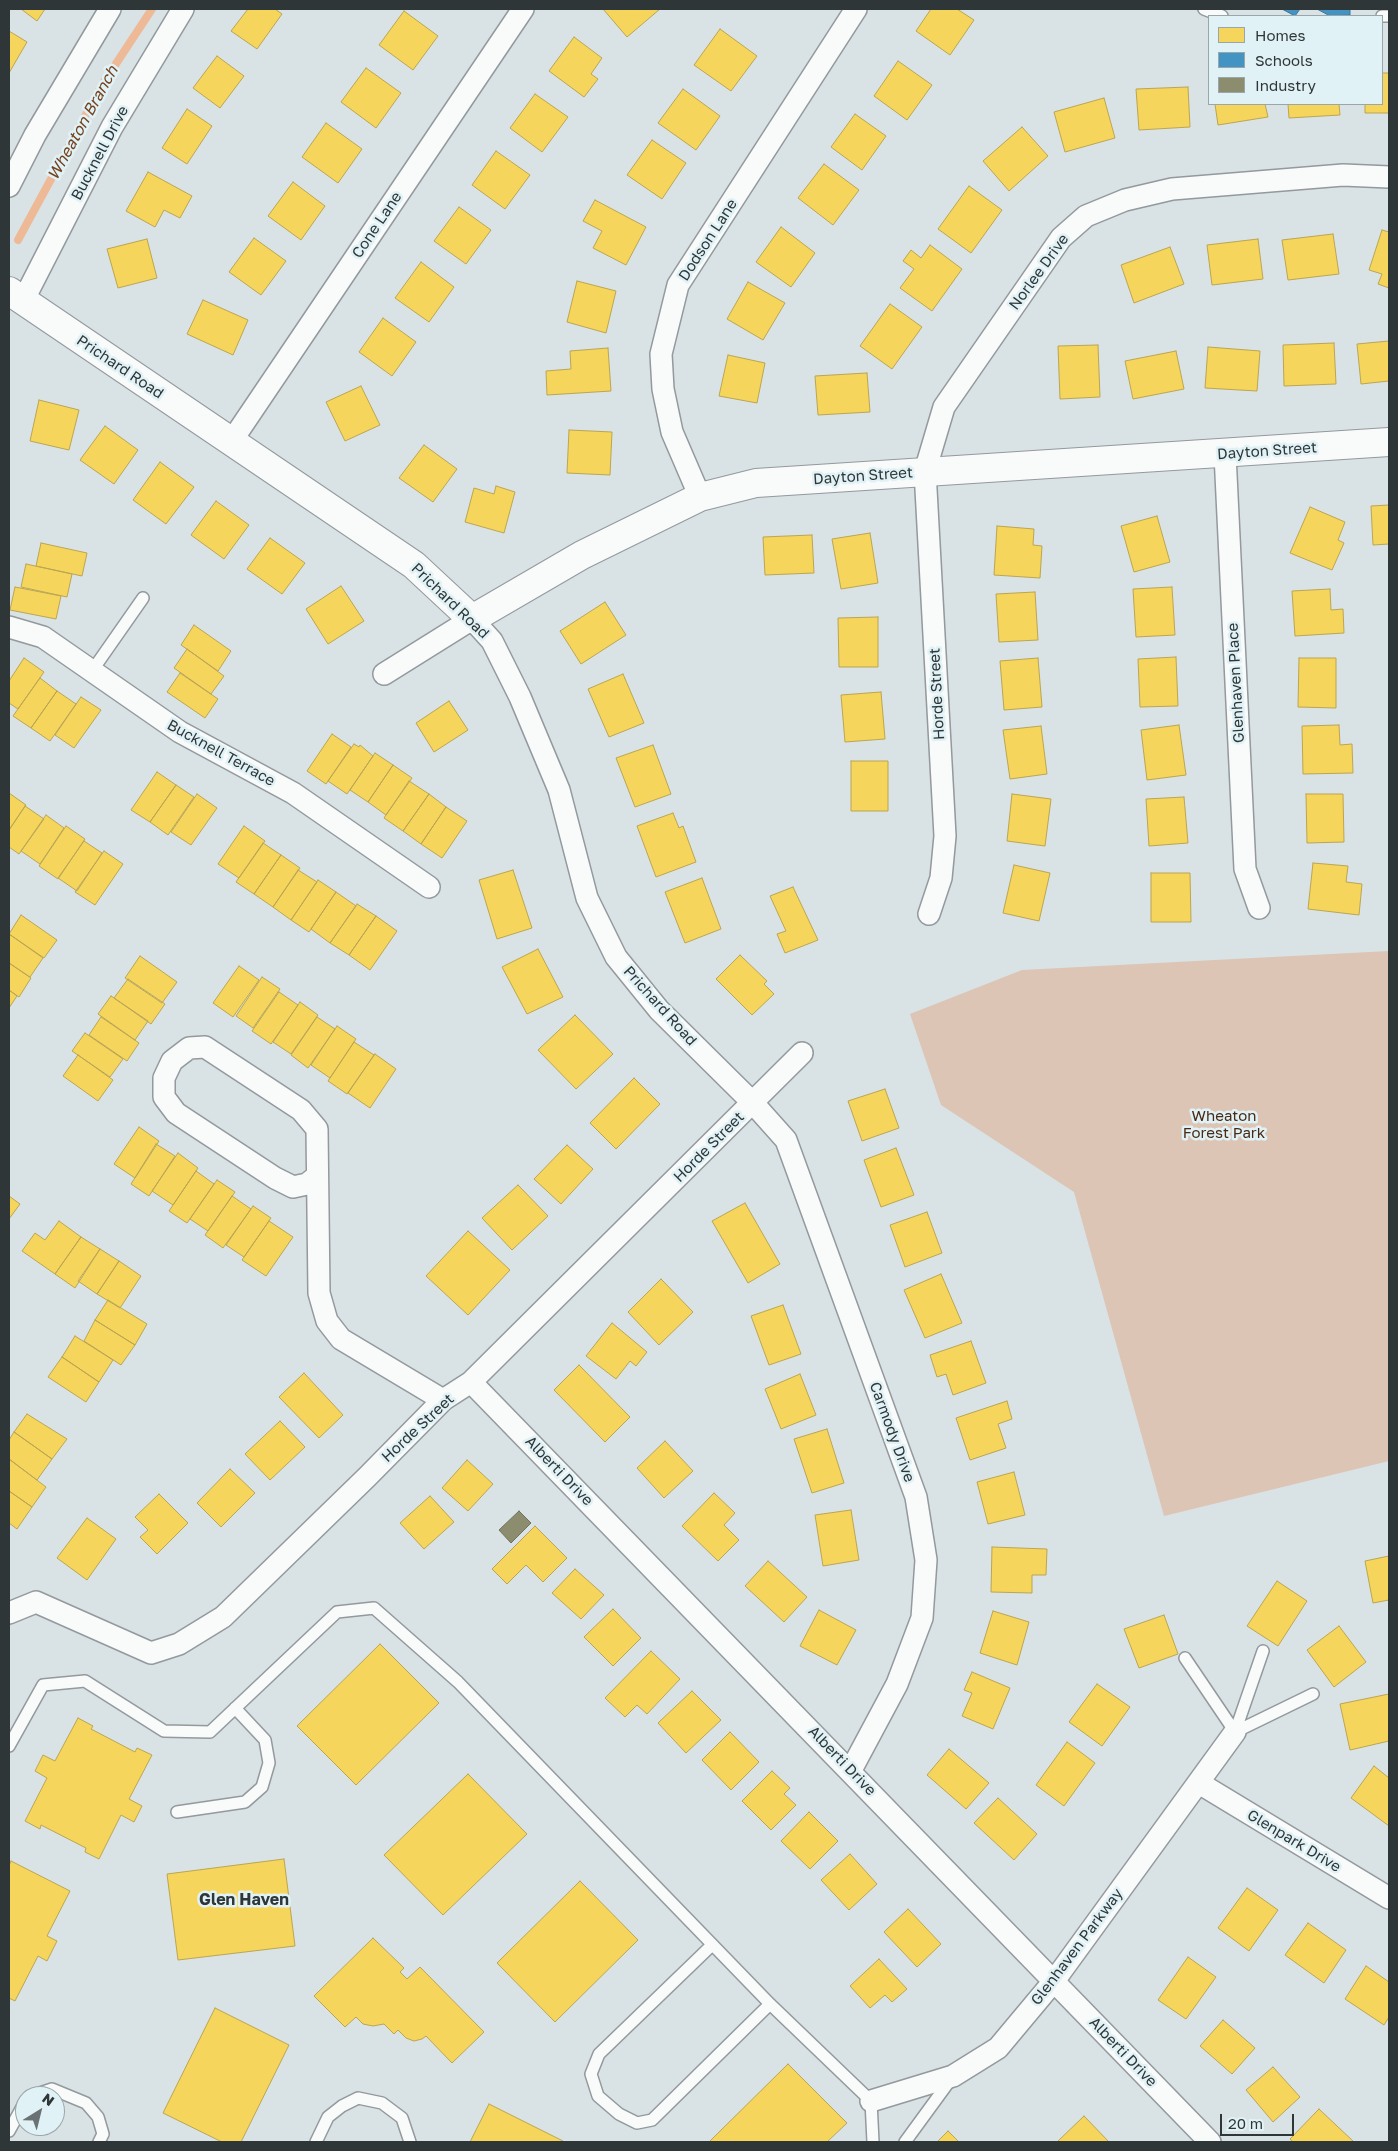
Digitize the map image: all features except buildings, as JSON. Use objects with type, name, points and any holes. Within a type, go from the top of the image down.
[{"type":"street","points":[[9,186],[35,136],[110,9]]},
{"type":"street","name":"Bucknell Drive","points":[[16,296],[112,127],[183,9]]},
{"type":"street","name":"Cone Lane","points":[[231,442],[523,9]]},
{"type":"street","name":"Dodson Lane","points":[[700,497],[672,432],[663,389],[661,354],[678,285],[856,9]]},
{"type":"street","name":"Norlee Drive","points":[[925,472],[944,407],[1061,238],[1086,216],[1125,200],[1172,189],[1343,175],[1389,177]]},
{"type":"street","name":"Prichard Road","points":[[16,296],[414,565],[472,618],[492,641],[523,705],[559,790],[587,898],[616,957],[659,1010],[753,1103]]},
{"type":"street","name":"Dayton Street","points":[[384,674],[472,618],[582,555],[700,497],[756,483],[1389,442]]},
{"type":"street","name":"Glenhaven Place","points":[[1225,454],[1245,869],[1259,908]]},
{"type":"street","name":"Horde Street","points":[[925,472],[945,836],[941,878],[929,914]]},
{"type":"street","name":"Bucknell Terrace","points":[[9,627],[43,637],[180,732],[293,793],[428,888]]},
{"type":"street","points":[[317,1176],[307,1184],[293,1187],[275,1178],[176,1113],[164,1097],[164,1078],[172,1061],[189,1048],[205,1047],[301,1110],[317,1129],[319,1293],[327,1321],[341,1339],[443,1400]]},
{"type":"street","name":"Horde Street","points":[[9,1614],[36,1602],[151,1653],[179,1644],[223,1617],[443,1400],[472,1382],[802,1053]]},
{"type":"street","name":"Carmody Drive","points":[[753,1103],[786,1140],[916,1497],[926,1560],[922,1618],[897,1684],[851,1770]]},
{"type":"street","name":"Alberti Drive","points":[[472,1382],[851,1770],[1210,2142]]},
{"type":"street","name":"Glenhaven Parkway","points":[[871,2101],[953,2076],[998,2048],[1054,1981],[1235,1732]]},
{"type":"street","name":"Glenpark Drive","points":[[1199,1783],[1389,1898]]},
{"type":"lane","points":[[1204,9],[1219,15]]},
{"type":"lane","points":[[92,671],[143,598]]},
{"type":"lane","points":[[9,1746],[43,1685],[85,1681],[164,1731],[210,1732],[337,1612],[374,1608],[458,1682],[770,2004],[871,2101],[873,2142]]},
{"type":"lane","points":[[1235,1732],[1263,1651]]},
{"type":"lane","points":[[1186,1658],[1235,1732]]},
{"type":"lane","points":[[1235,1732],[1313,1694]]},
{"type":"lane","points":[[178,1812],[245,1802],[262,1787],[269,1763],[265,1740],[235,1708]]},
{"type":"lane","points":[[712,1945],[599,2054],[591,2074],[598,2096],[619,2114],[637,2123],[652,2120],[770,2004]]},
{"type":"lane","points":[[905,2142],[953,2076]]},
{"type":"lane","points":[[65,2094],[86,2103],[98,2117],[103,2134],[99,2142]]},
{"type":"lane","points":[[316,2142],[328,2117],[342,2106],[358,2098],[382,2103],[402,2118],[410,2142]]},
{"type":"green space","name":"Wheaton Forest Park","points":[[1389,951],[1389,1461],[1164,1516],[1074,1192],[941,1105],[910,1014],[1022,970]]},
{"type":"waterway","name":"Wheaton Branch","points":[[18,240],[102,85],[152,9]]},
{"type":"district","name":"Glen Haven","points":[[244,1900]]}]
